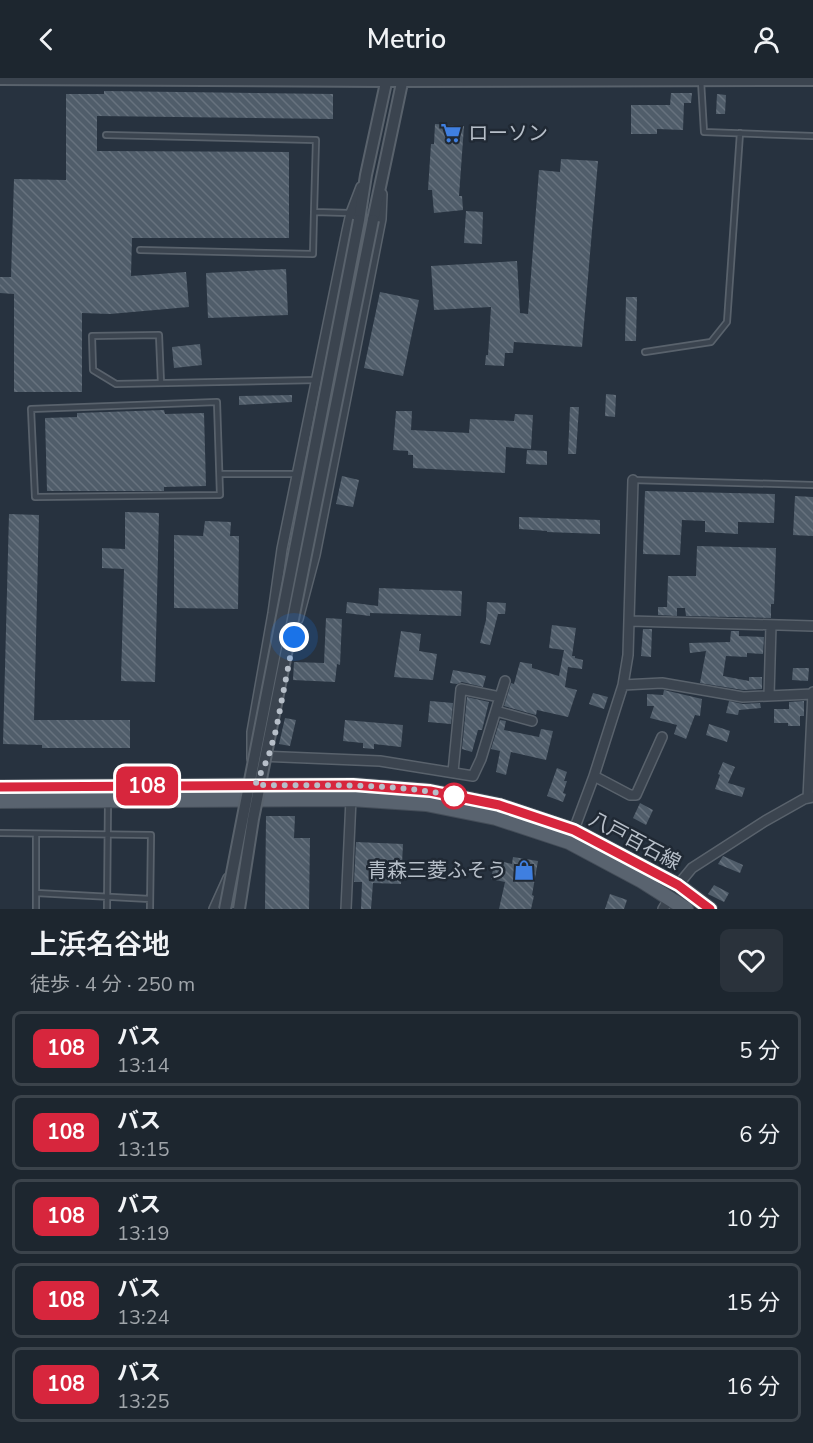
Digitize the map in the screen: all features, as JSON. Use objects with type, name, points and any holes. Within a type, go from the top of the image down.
[{"type":"main road","name":"八戸百石線","points":[[0,787],[353,785],[430,791],[499,805],[678,885],[710,909]]},
{"type":"main road","name":"八戸百石線","points":[[0,801],[351,799],[426,804],[572,836],[667,903],[686,909]]},
{"type":"street","points":[[0,79],[813,80]]},
{"type":"street","points":[[255,785],[251,755],[252,732],[282,549],[317,380],[387,80]]},
{"type":"street","points":[[239,909],[254,819],[402,80]]},
{"type":"street","points":[[245,909],[244,842],[251,801],[276,730],[299,614],[315,555],[381,219],[382,177]]},
{"type":"street","points":[[225,909],[355,216]]},
{"type":"street","points":[[572,836],[623,685],[630,621],[633,480]]},
{"type":"street","points":[[630,621],[813,626]]},
{"type":"street","points":[[769,696],[771,625]]},
{"type":"street","points":[[251,755],[268,758],[380,761],[473,777],[481,759],[505,681]]},
{"type":"street","points":[[623,685],[662,683],[743,697],[813,693],[810,798],[765,821],[692,868],[667,903]]},
{"type":"street","points":[[453,772],[461,689],[500,697]]},
{"type":"street","points":[[496,711],[532,721]]},
{"type":"street","points":[[594,776],[630,795],[636,795],[662,737]]},
{"type":"street","points":[[346,909],[351,799]]},
{"type":"street","points":[[214,909],[244,842]]},
{"type":"lane","points":[[701,79],[704,132],[813,136]]},
{"type":"lane","points":[[645,352],[711,342],[728,322],[740,133]]},
{"type":"lane","points":[[106,135],[316,140],[313,254],[140,250]]},
{"type":"lane","points":[[314,212],[355,216]]},
{"type":"lane","points":[[161,383],[159,335],[92,336],[93,370],[116,384],[317,380]]},
{"type":"lane","points":[[217,402],[220,474],[220,495],[35,497],[31,409],[217,402]]},
{"type":"lane","points":[[220,474],[297,474]]},
{"type":"lane","points":[[633,480],[813,485]]},
{"type":"lane","points":[[107,786],[107,909]]},
{"type":"lane","points":[[0,833],[151,835],[150,909]]},
{"type":"lane","points":[[36,834],[36,909]]},
{"type":"lane","points":[[36,893],[150,899]]},
{"type":"building","points":[[104,91],[333,94],[333,119],[97,116],[97,151],[289,152],[289,238],[132,238],[131,276],[186,272],[189,307],[110,314],[82,313],[82,392],[14,392],[14,294],[0,293],[0,277],[11,277],[14,179],[66,180],[66,94],[104,94]]},
{"type":"building","points":[[671,93],[692,93],[691,103],[684,103],[683,130],[657,129],[657,134],[631,134],[631,105],[670,105]]},
{"type":"building","points":[[717,94],[726,95],[725,114],[716,114]]},
{"type":"building","points":[[435,124],[464,126],[459,196],[462,196],[463,210],[434,213],[432,190],[428,190],[431,144],[434,144]]},
{"type":"building","points":[[561,159],[598,161],[582,347],[514,342],[513,353],[505,353],[504,366],[485,365],[486,355],[488,355],[491,307],[434,310],[431,266],[517,261],[520,313],[528,314],[539,170],[560,172]]},
{"type":"building","points":[[466,211],[483,212],[482,244],[464,243]]},
{"type":"building","points":[[286,269],[288,315],[208,318],[206,273]]},
{"type":"building","points":[[380,292],[419,300],[403,376],[364,368]]},
{"type":"building","points":[[626,297],[637,297],[636,341],[625,341]]},
{"type":"building","points":[[200,344],[202,365],[174,368],[172,347]]},
{"type":"building","points":[[606,394],[616,395],[615,417],[605,416]]},
{"type":"building","points":[[292,395],[292,402],[239,405],[239,396]]},
{"type":"building","points":[[570,407],[579,407],[576,454],[568,454]]},
{"type":"building","points":[[164,410],[165,414],[204,413],[206,486],[164,487],[164,491],[47,491],[45,418],[77,417],[77,413]]},
{"type":"building","points":[[396,411],[412,411],[411,430],[469,433],[470,419],[514,421],[515,414],[533,415],[531,449],[506,447],[505,473],[413,468],[413,455],[408,455],[408,451],[393,450]]},
{"type":"building","points":[[527,450],[547,451],[547,465],[526,464]]},
{"type":"building","points":[[342,476],[359,480],[353,507],[336,504]]},
{"type":"building","points":[[645,491],[775,494],[774,523],[738,522],[738,534],[705,532],[705,521],[682,520],[680,555],[643,554]]},
{"type":"building","points":[[795,496],[813,497],[813,536],[793,535]]},
{"type":"building","points":[[125,512],[159,513],[155,682],[121,681],[124,569],[102,568],[102,548],[125,549]]},
{"type":"building","points":[[9,514],[39,515],[34,720],[130,720],[130,748],[42,748],[42,745],[3,744]]},
{"type":"building","points":[[519,517],[600,520],[600,534],[519,529]]},
{"type":"building","points":[[205,521],[231,522],[230,536],[239,536],[238,609],[174,608],[174,535],[203,536]]},
{"type":"building","points":[[697,546],[776,548],[774,604],[771,604],[771,618],[686,616],[685,608],[677,608],[677,616],[658,615],[658,607],[667,607],[668,576],[696,576]]},
{"type":"building","points":[[379,588],[462,591],[461,616],[370,613],[370,616],[346,613],[347,602],[378,606]]},
{"type":"building","points":[[487,602],[506,603],[505,614],[498,614],[490,645],[480,643],[486,620]]},
{"type":"building","points":[[326,618],[342,619],[340,665],[337,664],[335,682],[293,680],[294,662],[324,663]]},
{"type":"building","points":[[552,625],[576,628],[572,656],[583,660],[582,669],[568,667],[565,687],[577,690],[568,717],[537,710],[536,715],[504,706],[511,683],[514,684],[520,662],[532,664],[532,668],[559,676],[564,650],[549,648]]},
{"type":"building","points":[[643,629],[652,629],[651,657],[641,656]]},
{"type":"building","points":[[401,631],[421,634],[419,651],[437,654],[433,680],[394,677]]},
{"type":"building","points":[[731,631],[739,631],[739,636],[764,637],[763,654],[747,653],[747,657],[726,656],[723,676],[749,681],[749,677],[762,677],[762,689],[743,690],[700,683],[706,651],[690,653],[689,643],[730,642]]},
{"type":"building","points":[[793,668],[809,668],[808,681],[792,680]]},
{"type":"building","points":[[453,670],[486,676],[483,687],[462,682],[450,683]]},
{"type":"building","points":[[664,690],[702,699],[700,716],[695,715],[686,739],[674,734],[677,725],[650,718],[654,706],[647,706],[647,694],[663,695]]},
{"type":"building","points":[[593,693],[608,697],[604,709],[589,704]]},
{"type":"building","points":[[467,697],[489,702],[482,730],[478,730],[472,752],[462,749]]},
{"type":"building","points":[[430,701],[453,703],[451,724],[428,722]]},
{"type":"building","points":[[729,701],[743,704],[760,703],[761,708],[739,710],[738,715],[726,713]]},
{"type":"building","points":[[804,701],[804,716],[800,716],[800,726],[774,723],[774,709],[789,709],[789,702]]},
{"type":"building","points":[[285,718],[296,720],[290,746],[279,744]]},
{"type":"building","points":[[345,720],[403,725],[401,747],[374,744],[374,749],[363,748],[363,743],[343,741]]},
{"type":"building","points":[[500,720],[506,721],[504,730],[539,737],[541,729],[553,731],[546,760],[511,752],[506,775],[496,772],[500,751],[491,749]]},
{"type":"building","points":[[709,724],[730,731],[727,742],[706,735]]},
{"type":"building","points":[[723,762],[735,767],[728,783],[745,788],[742,797],[715,789]]},
{"type":"building","points":[[557,768],[567,772],[563,793],[566,794],[563,802],[547,796]]},
{"type":"building","points":[[640,803],[653,810],[646,825],[633,818]]},
{"type":"building","points":[[266,816],[295,816],[294,838],[310,838],[309,909],[265,909]]},
{"type":"building","points":[[356,842],[403,844],[401,884],[373,883],[371,909],[361,909],[362,882],[354,882]]},
{"type":"building","points":[[723,856],[743,865],[740,873],[718,864]]},
{"type":"building","points":[[513,857],[538,861],[531,909],[499,909],[505,882],[491,879],[495,860],[512,864]]},
{"type":"building","points":[[714,885],[729,893],[724,902],[708,894]]},
{"type":"building","points":[[610,894],[627,900],[624,909],[605,909]]},
{"type":"bus line","name":"108","points":[[0,787],[353,785],[430,791],[499,805],[574,830],[678,885],[710,909]]},
{"type":"place","name":"ローソン","points":[[451,133]]},
{"type":"place","name":"青森三菱ふそう","points":[[524,870]]},
{"type":"route","points":[[294,637],[276,730],[268,758],[255,785],[353,785],[430,791],[454,796]]}]
